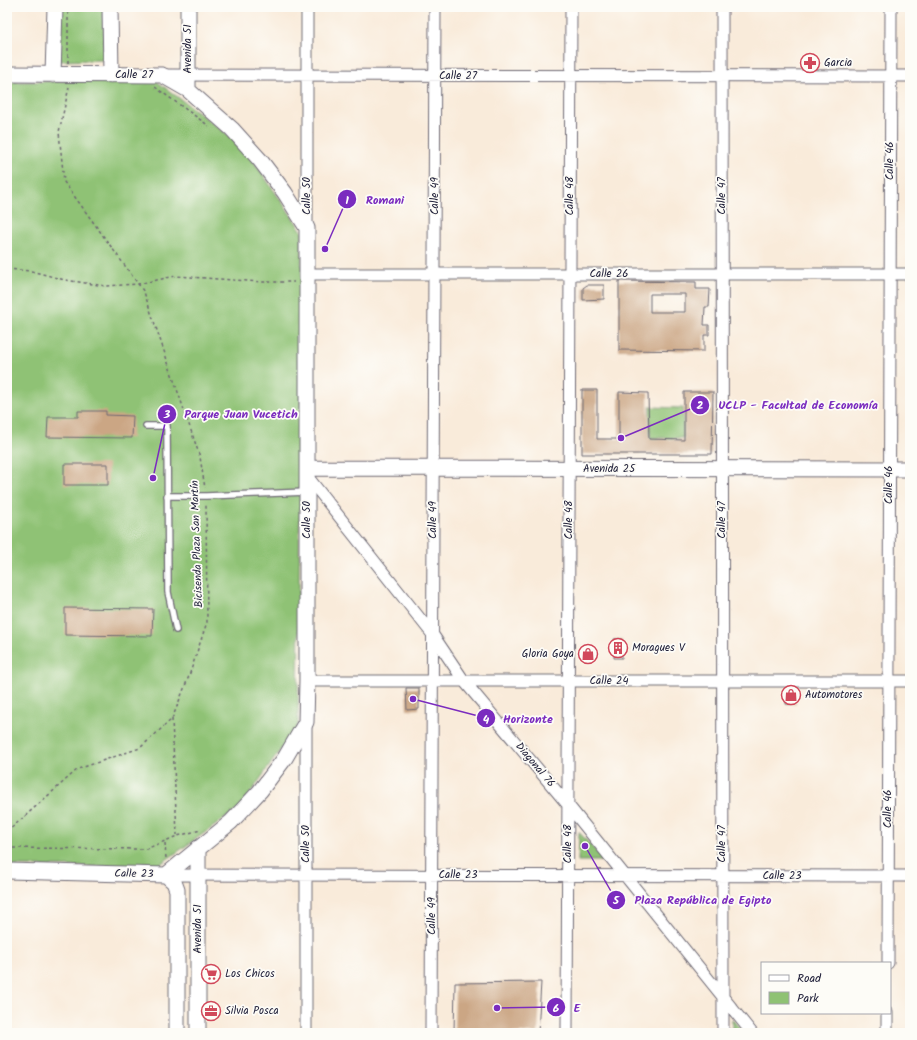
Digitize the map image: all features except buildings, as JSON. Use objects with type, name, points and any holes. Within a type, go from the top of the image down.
[{"type":"main road","points":[[53,75],[54,7]]},
{"type":"main road","points":[[110,7],[111,75]]},
{"type":"main road","name":"Avenida 51","points":[[188,7],[188,90]]},
{"type":"main road","points":[[162,79],[182,67],[188,54]]},
{"type":"main road","name":"Calle 27","points":[[7,74],[111,75],[162,79]]},
{"type":"main road","points":[[162,79],[188,90],[232,129],[260,160],[285,193],[307,228]]},
{"type":"main road","name":"Calle 50","points":[[306,722],[313,492],[307,472],[307,228]]},
{"type":"main road","name":"Avenida 25","points":[[307,472],[889,472],[910,469]]},
{"type":"main road","name":"Avenida 25","points":[[889,472],[910,475]]},
{"type":"main road","points":[[166,875],[231,822],[260,792],[285,758],[306,722]]},
{"type":"main road","name":"Avenida 51","points":[[198,848],[198,1033]]},
{"type":"main road","name":"Calle 23","points":[[7,871],[166,875]]},
{"type":"main road","name":"Avenida 51","points":[[166,875],[171,878],[177,890],[177,1033]]},
{"type":"street","name":"Calle 50","points":[[307,7],[307,228]]},
{"type":"street","name":"Calle 49","points":[[431,1033],[435,7]]},
{"type":"street","name":"Calle 48","points":[[568,1033],[571,7]]},
{"type":"street","name":"Calle 47","points":[[722,7],[723,1033]]},
{"type":"street","name":"Calle 46","points":[[888,962],[891,7]]},
{"type":"street","name":"Calle 27","points":[[162,79],[187,75],[910,76]]},
{"type":"street","name":"Calle 26","points":[[307,278],[434,274],[910,274]]},
{"type":"street","name":"Diagonal 76","points":[[313,492],[433,635],[464,681],[568,805],[752,1033]]},
{"type":"street","name":"Calle 24","points":[[307,681],[910,681]]},
{"type":"street","name":"Calle 50","points":[[306,722],[306,1033]]},
{"type":"street","name":"Calle 23","points":[[166,875],[910,876]]},
{"type":"street","points":[[887,1014],[887,1033]]},
{"type":"lane","points":[[146,426],[167,426],[168,592],[176,630]]},
{"type":"lane","points":[[167,496],[313,492]]},
{"type":"path","name":"Bicisenda Plaza San Martín","points":[[7,832],[78,769],[140,748],[172,719],[189,676],[207,622],[206,496],[200,457],[144,292],[64,182],[59,132],[69,87],[68,7]]},
{"type":"path","points":[[162,79],[211,127]]},
{"type":"path","points":[[7,269],[31,271],[65,280],[106,286],[138,284],[176,276],[262,282],[307,278]]},
{"type":"path","points":[[172,719],[177,836]]},
{"type":"path","points":[[7,848],[146,849],[177,836],[206,829]]},
{"type":"path","points":[[165,842],[166,875]]},
{"type":"green space","points":[[58,7],[104,7],[104,60],[59,61]]},
{"type":"green space","points":[[155,80],[243,146],[302,231],[298,725],[240,808],[156,867],[7,866],[7,82]]},
{"type":"green space","points":[[650,407],[683,408],[683,438],[650,438]]},
{"type":"green space","points":[[579,832],[605,861],[578,861]]},
{"type":"green space","points":[[732,1019],[744,1033],[732,1033]]},
{"type":"place","name":"Garcia","points":[[810,63]]},
{"type":"place","name":"Romani","points":[[325,249]]},
{"type":"place","name":"UCLP - Facultad de Economía","points":[[621,438]]},
{"type":"place","name":"Parque Juan Vucetich","points":[[153,478]]},
{"type":"place","name":"Moragues V","points":[[618,648]]},
{"type":"place","name":"Gloria Goya","points":[[588,654]]},
{"type":"place","name":"Automotores","points":[[791,695]]},
{"type":"place","name":"Horizonte","points":[[413,699]]},
{"type":"place","name":"Plaza República de Egipto","points":[[585,846]]},
{"type":"place","name":"Los Chicos","points":[[211,974]]},
{"type":"place","name":"E","points":[[497,1008]]},
{"type":"place","name":"Silvia Posca","points":[[211,1011]]}]
